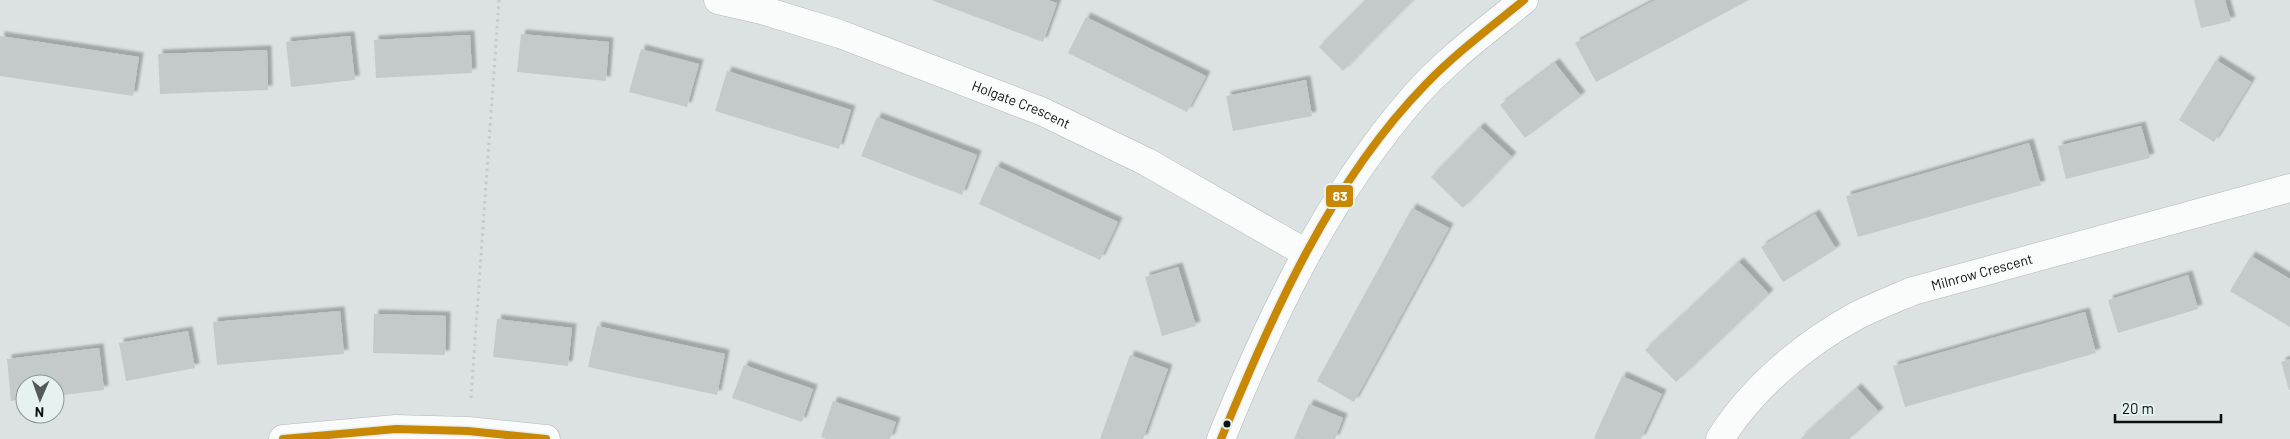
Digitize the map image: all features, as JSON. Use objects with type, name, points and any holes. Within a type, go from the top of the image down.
[{"type":"street","name":"Holgate Crescent","points":[[718,0],[762,10],[840,34],[1041,111],[1146,162],[1306,253]]},
{"type":"street","points":[[1222,439],[1240,393],[1306,253],[1358,169],[1414,97],[1465,49],[1524,0]]},
{"type":"street","name":"Milnrow Crescent","points":[[1720,439],[1730,422],[1763,385],[1808,347],[1856,316],[1912,291],[2290,188]]},
{"type":"street","points":[[283,439],[396,429],[468,432],[546,439]]},
{"type":"path","points":[[468,432],[499,0]]},
{"type":"building","points":[[931,0],[1048,0],[1057,3],[1043,42]]},
{"type":"building","points":[[1366,0],[1413,0],[1343,71],[1319,47]]},
{"type":"building","points":[[1655,0],[1749,0],[1596,82],[1575,43]]},
{"type":"building","points":[[2194,0],[2225,0],[2231,21],[2201,28]]},
{"type":"building","points":[[1086,17],[1206,76],[1187,112],[1068,53]]},
{"type":"building","points":[[521,34],[609,42],[606,81],[517,72]]},
{"type":"building","points":[[470,35],[472,73],[376,78],[374,40]]},
{"type":"building","points":[[0,36],[139,57],[133,96],[0,76]]},
{"type":"building","points":[[350,36],[355,80],[291,87],[286,42]]},
{"type":"building","points":[[641,49],[699,64],[687,107],[629,92]]},
{"type":"building","points":[[267,50],[268,90],[160,94],[158,54]]},
{"type":"building","points":[[2216,60],[2251,82],[2214,142],[2179,120]]},
{"type":"building","points":[[1555,63],[1581,96],[1525,138],[1500,105]]},
{"type":"building","points":[[727,71],[851,110],[839,149],[715,111]]},
{"type":"building","points":[[1306,80],[1312,116],[1233,131],[1226,96]]},
{"type":"building","points":[[877,117],[977,155],[962,195],[861,156]]},
{"type":"building","points":[[2141,126],[2150,158],[2066,179],[2058,146]]},
{"type":"building","points":[[1480,127],[1512,157],[1463,208],[1431,177]]},
{"type":"building","points":[[2029,143],[2041,185],[1858,237],[1846,196]]},
{"type":"building","points":[[996,166],[1118,222],[1100,260],[979,204]]},
{"type":"building","points":[[1412,208],[1449,228],[1354,402],[1317,381]]},
{"type":"building","points":[[1815,214],[1836,249],[1783,282],[1761,247]]},
{"type":"building","points":[[2251,256],[2290,279],[2290,327],[2230,291]]},
{"type":"building","points":[[1739,262],[1769,294],[1676,382],[1645,350]]},
{"type":"building","points":[[1178,267],[1196,326],[1162,336],[1145,277]]},
{"type":"building","points":[[2188,275],[2198,309],[2118,333],[2108,300]]},
{"type":"building","points":[[340,311],[344,354],[217,365],[213,322]]},
{"type":"building","points":[[2085,312],[2096,353],[1905,407],[1893,366]]},
{"type":"building","points":[[374,314],[446,316],[445,355],[373,353]]},
{"type":"building","points":[[497,319],[572,328],[568,366],[493,357]]},
{"type":"building","points":[[597,326],[725,354],[717,395],[588,367]]},
{"type":"building","points":[[188,331],[195,368],[126,381],[119,343]]},
{"type":"building","points":[[99,348],[104,390],[65,395],[65,374],[15,374],[15,400],[11,401],[7,359]]},
{"type":"building","points":[[1130,355],[1168,369],[1143,439],[1100,439]]},
{"type":"building","points":[[2290,359],[2290,390],[2289,390],[2281,362]]},
{"type":"building","points":[[744,365],[813,389],[802,422],[732,398]]},
{"type":"building","points":[[1622,376],[1662,394],[1641,439],[1594,438]]},
{"type":"building","points":[[1857,388],[1879,412],[1849,439],[1800,439]]},
{"type":"building","points":[[833,401],[896,422],[890,439],[827,439],[821,437]]},
{"type":"building","points":[[1309,404],[1343,418],[1335,439],[1294,439]]},
{"type":"transit line","name":"83","points":[[1221,439],[1283,298],[1307,251],[1361,163],[1392,122],[1426,84],[1461,51],[1524,0]]},
{"type":"transit line","name":"83","points":[[283,439],[396,429],[468,431],[546,439]]}]
